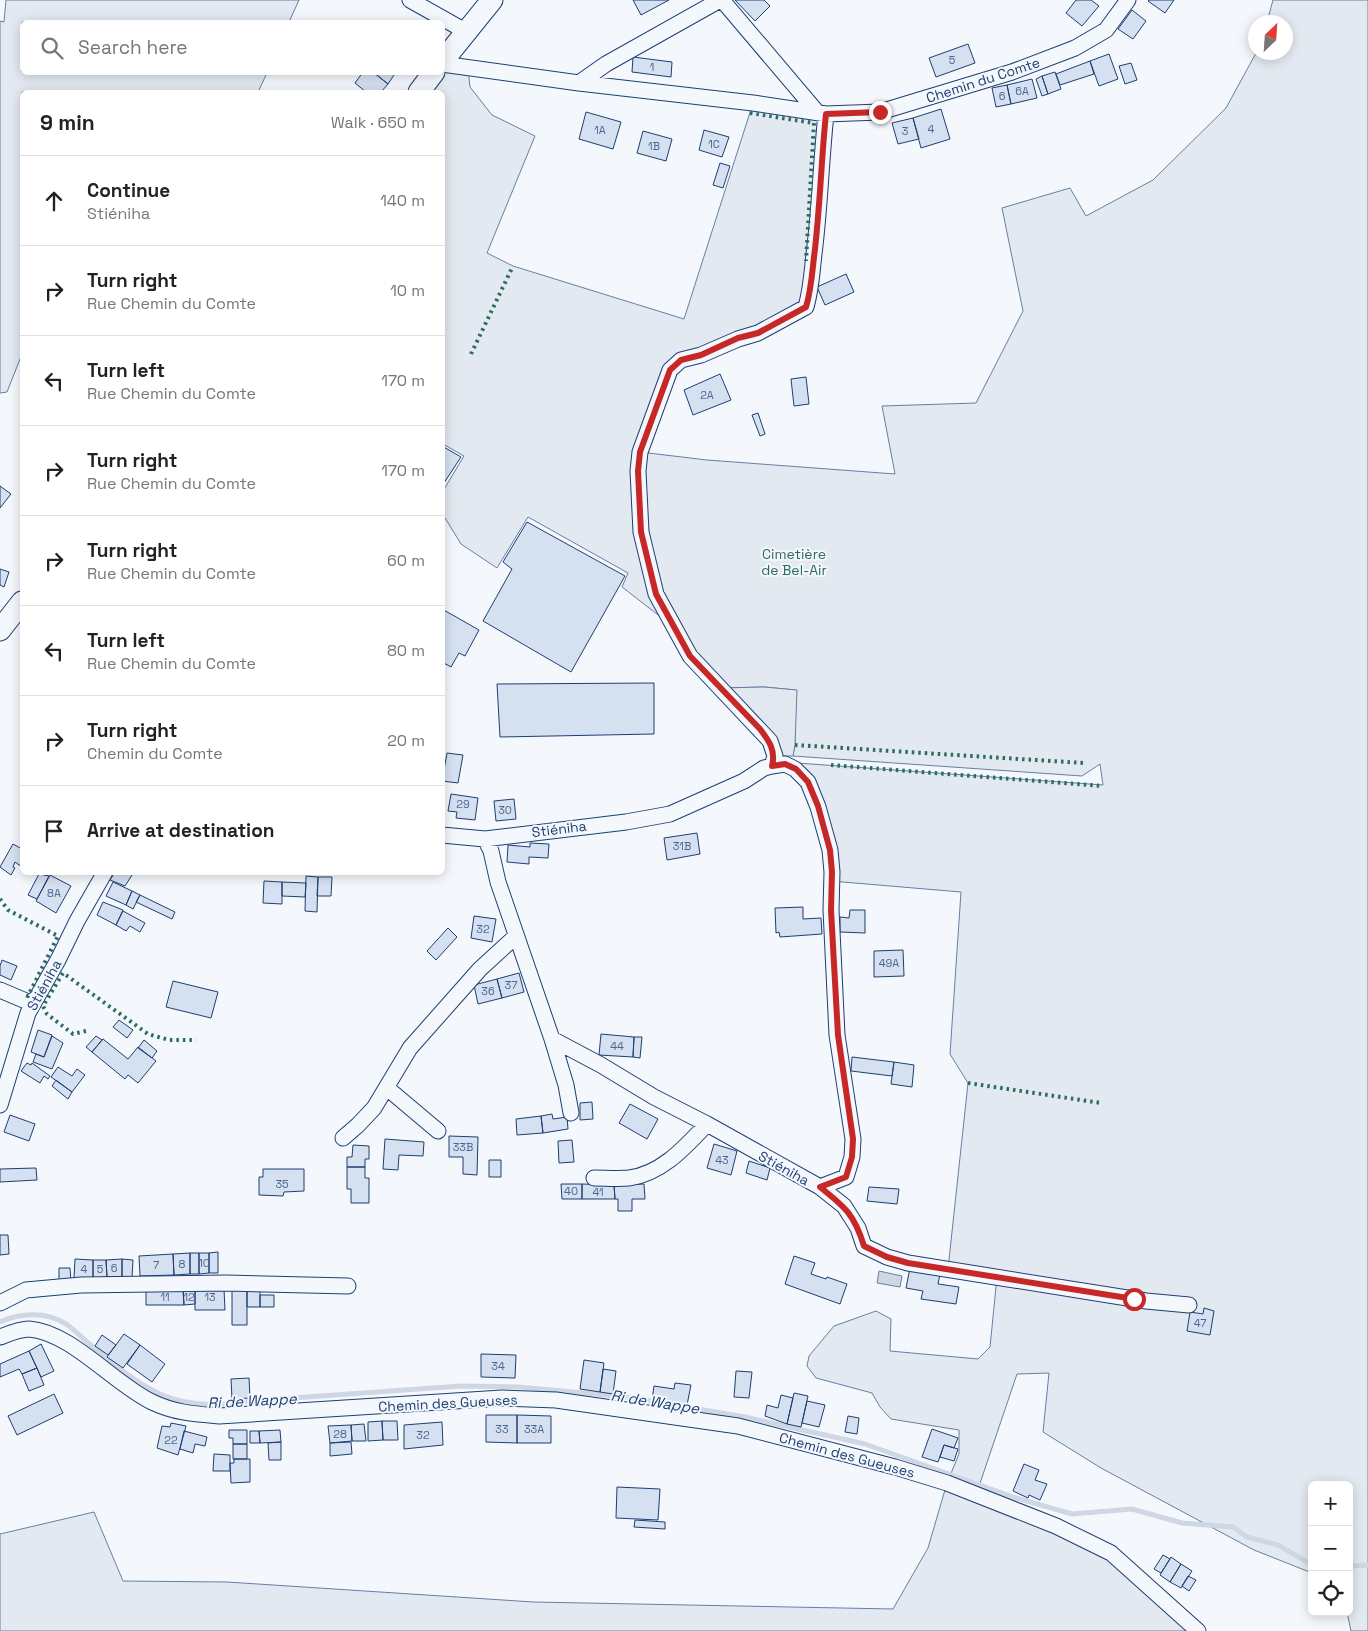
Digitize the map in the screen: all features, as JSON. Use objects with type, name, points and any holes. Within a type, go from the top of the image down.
[{"type":"street","points":[[410,0],[467,32]]},
{"type":"street","points":[[445,59],[492,0]]},
{"type":"street","points":[[579,83],[606,64],[721,0],[822,113],[818,227],[810,294],[806,307],[758,333],[738,338],[701,355],[681,360],[670,370],[640,452],[639,461],[641,532],[656,594],[690,656],[770,741],[775,756],[772,766],[785,764],[796,769],[808,782],[818,806],[830,850],[832,872],[831,910],[838,1035],[853,1139],[852,1157],[846,1177],[820,1187]]},
{"type":"street","name":"Chemin du Comte","points":[[445,63],[579,83],[822,113],[880,112],[1012,72],[1075,48],[1106,30],[1128,0]]},
{"type":"street","points":[[420,90],[432,75]]},
{"type":"street","points":[[0,630],[20,605]]},
{"type":"street","name":"Stiéniha","points":[[445,835],[485,839],[626,822],[670,814],[744,781],[772,766]]},
{"type":"street","points":[[485,839],[491,851],[498,882],[552,1039],[566,1085],[571,1113]]},
{"type":"street","name":"Stiéniha","points":[[0,1105],[20,1036],[33,1004],[103,875]]},
{"type":"street","points":[[343,1138],[374,1108],[410,1048],[480,969],[516,936]]},
{"type":"street","points":[[0,990],[33,1004]]},
{"type":"street","name":"Stiéniha","points":[[552,1039],[820,1187],[844,1206],[858,1228],[864,1246],[887,1257],[908,1263],[1146,1301],[1189,1305]]},
{"type":"street","points":[[387,1088],[438,1131]]},
{"type":"street","points":[[594,1178],[630,1178],[650,1172],[677,1155],[707,1124]]},
{"type":"street","points":[[0,1303],[26,1290],[82,1285],[226,1283],[348,1286]]},
{"type":"street","name":"Chemin des Gueuses","points":[[0,1337],[28,1329],[48,1333],[73,1347],[129,1389],[173,1411],[219,1416],[502,1398],[556,1400],[738,1426],[859,1456],[947,1483],[1056,1526],[1111,1554],[1198,1631]]},
{"type":"green space","points":[[6,0],[299,0],[290,20],[20,20],[20,75],[266,75],[259,90],[20,90],[20,359],[7,392],[0,393],[0,21],[4,22]]},
{"type":"green space","name":"Cimetière de Bel-Air","points":[[1273,0],[1368,0],[1368,1631],[1351,1631],[1348,1616],[1353,1616],[1353,1481],[1308,1481],[1308,1571],[1254,1550],[1101,1468],[1043,1432],[1049,1373],[1017,1374],[976,1495],[1111,1553],[1198,1631],[0,1631],[0,1534],[94,1512],[123,1581],[227,1582],[533,1602],[893,1609],[928,1548],[947,1483],[959,1454],[959,1430],[891,1419],[880,1407],[872,1393],[816,1378],[807,1366],[809,1356],[834,1326],[876,1311],[891,1319],[890,1351],[978,1359],[990,1347],[997,1277],[948,1269],[968,1083],[950,1054],[961,892],[831,881],[832,872],[797,763],[1103,785],[1100,764],[1082,776],[793,756],[796,690],[764,687],[719,688],[675,628],[622,587],[628,573],[528,517],[497,568],[461,544],[445,518],[445,488],[464,456],[445,445],[445,90],[421,90],[434,75],[445,75],[445,64],[468,68],[470,87],[492,115],[535,136],[487,253],[513,266],[684,319],[753,103],[826,114],[806,307],[681,360],[640,452],[707,460],[895,474],[882,406],[976,403],[1023,311],[1002,208],[1070,188],[1086,216],[1153,180],[1226,108],[1252,60],[1293,60],[1293,15],[1269,15]]},
{"type":"shaded area","points":[[764,687],[797,690],[793,756],[775,756],[719,688]]},
{"type":"shaded area","points":[[879,1271],[902,1276],[900,1287],[877,1283]]},
{"type":"building","points":[[633,0],[669,0],[641,15]]},
{"type":"building","points":[[735,0],[764,0],[770,6],[755,21]]},
{"type":"building","points":[[1076,0],[1091,0],[1099,6],[1082,26],[1066,13]]},
{"type":"building","points":[[1149,0],[1174,0],[1165,13]]},
{"type":"building","points":[[1132,10],[1146,21],[1133,39],[1118,29]]},
{"type":"building","points":[[968,44],[975,63],[936,77],[929,58]]},
{"type":"building","points":[[1109,54],[1118,79],[1099,86],[1090,61]]},
{"type":"building","points":[[633,57],[672,62],[671,77],[632,72]]},
{"type":"building","points":[[1090,61],[1094,74],[1060,85],[1056,74]]},
{"type":"building","points":[[1131,63],[1137,80],[1125,84],[1119,66]]},
{"type":"building","points":[[1055,72],[1061,89],[1048,94],[1042,76]]},
{"type":"building","points":[[361,75],[377,75],[388,84],[383,90],[364,90],[355,83]]},
{"type":"building","points":[[377,75],[394,75],[388,84]]},
{"type":"building","points":[[1042,76],[1048,94],[1042,96],[1036,79]]},
{"type":"building","points":[[1032,79],[1037,98],[1011,104],[1007,85]]},
{"type":"building","points":[[1007,85],[1011,104],[996,107],[992,88]]},
{"type":"building","points":[[941,109],[950,139],[921,148],[913,118]]},
{"type":"building","points":[[586,112],[621,122],[613,149],[579,139]]},
{"type":"building","points":[[913,118],[919,139],[898,144],[892,123]]},
{"type":"building","points":[[704,130],[729,137],[722,157],[699,150]]},
{"type":"building","points":[[643,131],[672,139],[666,161],[637,153]]},
{"type":"building","points":[[720,163],[730,166],[723,188],[713,185]]},
{"type":"building","points":[[846,274],[854,292],[825,305],[817,287]]},
{"type":"building","points":[[720,374],[731,400],[693,415],[684,390]]},
{"type":"building","points":[[806,377],[809,404],[794,406],[791,379]]},
{"type":"building","points":[[758,413],[765,434],[760,436],[752,415]]},
{"type":"building","points":[[445,448],[461,457],[445,481]]},
{"type":"building","points":[[0,486],[11,494],[0,508]]},
{"type":"building","points":[[527,522],[625,576],[571,672],[483,621],[512,569],[503,562]]},
{"type":"building","points":[[0,569],[9,572],[4,587],[0,585]]},
{"type":"building","points":[[445,611],[479,630],[465,656],[459,653],[451,667],[445,664]]},
{"type":"building","points":[[654,683],[654,734],[500,737],[497,684]]},
{"type":"building","points":[[447,753],[463,755],[458,783],[445,781]]},
{"type":"building","points":[[451,794],[478,798],[475,820],[456,818],[457,812],[448,811]]},
{"type":"building","points":[[514,799],[516,819],[496,821],[494,801]]},
{"type":"building","points":[[697,833],[700,854],[667,860],[664,838]]},
{"type":"building","points":[[530,843],[549,844],[548,858],[529,857],[529,864],[507,862],[508,845],[530,847]]},
{"type":"building","points":[[13,844],[20,848],[20,866],[15,862],[13,867],[15,868],[11,875],[0,867]]},
{"type":"building","points":[[38,875],[49,876],[37,899],[28,895]]},
{"type":"building","points":[[50,875],[71,886],[56,913],[36,901]]},
{"type":"building","points":[[113,875],[132,875],[125,886],[110,880]]},
{"type":"building","points":[[306,876],[318,877],[317,912],[305,911]]},
{"type":"building","points":[[318,877],[332,877],[331,896],[317,896]]},
{"type":"building","points":[[264,881],[282,882],[282,904],[263,903]]},
{"type":"building","points":[[113,882],[132,891],[126,905],[106,896]]},
{"type":"building","points":[[282,882],[306,883],[305,897],[282,896]]},
{"type":"building","points":[[132,891],[140,895],[133,909],[126,905]]},
{"type":"building","points":[[140,895],[175,912],[172,919],[136,902]]},
{"type":"building","points":[[103,902],[123,910],[116,925],[97,915]]},
{"type":"building","points":[[803,907],[803,919],[821,918],[822,934],[780,937],[779,932],[776,933],[775,908]]},
{"type":"building","points":[[850,910],[865,910],[865,933],[840,932],[840,917],[849,918]]},
{"type":"building","points":[[123,911],[145,923],[140,932],[130,926],[126,931],[116,925]]},
{"type":"building","points":[[474,916],[496,919],[492,942],[471,938]]},
{"type":"building","points":[[448,928],[457,937],[436,960],[427,951]]},
{"type":"building","points":[[903,950],[904,976],[874,977],[874,951]]},
{"type":"building","points":[[2,960],[17,966],[11,980],[0,975]]},
{"type":"building","points":[[519,973],[524,992],[502,998],[497,979]]},
{"type":"building","points":[[497,979],[502,998],[478,1004],[474,985]]},
{"type":"building","points":[[173,981],[218,992],[211,1018],[166,1007]]},
{"type":"building","points":[[119,1020],[133,1030],[127,1038],[113,1027]]},
{"type":"building","points":[[38,1030],[52,1035],[44,1057],[31,1052]]},
{"type":"building","points":[[601,1034],[634,1037],[633,1057],[599,1055]]},
{"type":"building","points":[[52,1036],[63,1043],[52,1069],[33,1062],[36,1054],[44,1057]]},
{"type":"building","points":[[96,1036],[102,1040],[92,1052],[86,1047]]},
{"type":"building","points":[[634,1037],[642,1037],[640,1058],[633,1057]]},
{"type":"building","points":[[103,1039],[128,1059],[138,1047],[156,1061],[138,1083],[128,1075],[125,1079],[92,1052]]},
{"type":"building","points":[[144,1040],[157,1051],[152,1058],[138,1048]]},
{"type":"building","points":[[852,1057],[894,1062],[892,1076],[851,1071]]},
{"type":"building","points":[[894,1062],[914,1065],[912,1087],[891,1084]]},
{"type":"building","points":[[27,1063],[31,1065],[32,1063],[50,1076],[48,1079],[44,1076],[40,1083],[21,1071]]},
{"type":"building","points":[[58,1067],[72,1076],[77,1069],[85,1075],[72,1092],[51,1077]]},
{"type":"building","points":[[56,1080],[72,1092],[68,1099],[52,1086]]},
{"type":"building","points":[[592,1102],[593,1119],[580,1120],[580,1103]]},
{"type":"building","points":[[630,1104],[658,1119],[647,1139],[619,1123]]},
{"type":"building","points":[[552,1114],[553,1119],[567,1117],[568,1129],[543,1133],[541,1116]]},
{"type":"building","points":[[10,1115],[35,1124],[29,1141],[4,1132]]},
{"type":"building","points":[[541,1116],[543,1133],[517,1135],[516,1119]]},
{"type":"building","points":[[449,1136],[478,1137],[477,1175],[463,1174],[463,1157],[449,1157]]},
{"type":"building","points":[[385,1139],[424,1142],[423,1156],[399,1155],[398,1170],[383,1169]]},
{"type":"building","points":[[572,1140],[574,1162],[559,1163],[558,1141]]},
{"type":"building","points":[[714,1144],[737,1151],[731,1175],[707,1168]]},
{"type":"building","points":[[353,1145],[369,1146],[369,1159],[365,1159],[365,1167],[347,1167],[347,1157],[352,1157]]},
{"type":"building","points":[[489,1160],[501,1160],[501,1177],[489,1177]]},
{"type":"building","points":[[749,1161],[770,1168],[767,1180],[746,1173]]},
{"type":"building","points":[[347,1167],[365,1167],[365,1178],[369,1178],[369,1203],[351,1203],[351,1189],[347,1189]]},
{"type":"building","points":[[36,1168],[37,1180],[0,1182],[0,1169]]},
{"type":"building","points":[[263,1169],[304,1169],[304,1191],[284,1192],[283,1196],[259,1195],[259,1177],[263,1177]]},
{"type":"building","points":[[561,1184],[582,1184],[582,1199],[562,1199]]},
{"type":"building","points":[[582,1184],[614,1185],[615,1199],[582,1199]]},
{"type":"building","points":[[644,1184],[645,1199],[632,1199],[632,1211],[618,1211],[618,1199],[615,1199],[614,1185]]},
{"type":"building","points":[[869,1187],[899,1189],[897,1204],[867,1201]]},
{"type":"building","points":[[0,1235],[8,1235],[9,1254],[0,1255]]},
{"type":"building","points":[[218,1252],[218,1273],[209,1273],[209,1253]]},
{"type":"building","points":[[190,1253],[199,1253],[199,1274],[190,1274]]},
{"type":"building","points":[[190,1253],[190,1274],[174,1275],[173,1254]]},
{"type":"building","points":[[199,1253],[209,1253],[209,1273],[199,1274]]},
{"type":"building","points":[[173,1254],[174,1275],[140,1276],[139,1256]]},
{"type":"building","points":[[794,1256],[815,1263],[811,1274],[847,1284],[840,1304],[785,1284]]},
{"type":"building","points":[[75,1259],[93,1260],[93,1278],[74,1278]]},
{"type":"building","points":[[122,1259],[133,1260],[132,1277],[122,1277]]},
{"type":"building","points":[[122,1259],[122,1277],[107,1277],[106,1260]]},
{"type":"building","points":[[93,1260],[106,1260],[107,1277],[93,1278]]},
{"type":"building","points":[[59,1268],[70,1268],[71,1282],[59,1283]]},
{"type":"building","points":[[910,1268],[940,1274],[938,1284],[959,1287],[956,1304],[921,1299],[923,1291],[906,1288]]},
{"type":"building","points":[[183,1289],[195,1289],[195,1304],[184,1305]]},
{"type":"building","points":[[183,1289],[184,1305],[146,1305],[146,1290]]},
{"type":"building","points":[[195,1289],[224,1289],[225,1310],[195,1310]]},
{"type":"building","points":[[232,1289],[247,1289],[247,1325],[232,1325]]},
{"type":"building","points":[[247,1289],[260,1289],[260,1307],[247,1307]]},
{"type":"building","points":[[260,1295],[274,1295],[274,1307],[260,1307]]},
{"type":"building","points":[[1204,1308],[1214,1311],[1210,1335],[1187,1331],[1190,1312],[1203,1314]]},
{"type":"building","points":[[124,1334],[140,1345],[123,1368],[107,1357]]},
{"type":"building","points":[[102,1335],[116,1345],[108,1355],[95,1346]]},
{"type":"building","points":[[41,1344],[54,1371],[41,1377],[29,1351]]},
{"type":"building","points":[[140,1345],[165,1364],[152,1382],[127,1364]]},
{"type":"building","points":[[29,1351],[37,1368],[22,1374],[19,1369],[0,1377],[0,1364]]},
{"type":"building","points":[[481,1354],[516,1355],[515,1378],[481,1377]]},
{"type":"building","points":[[584,1360],[604,1363],[600,1392],[580,1389]]},
{"type":"building","points":[[37,1368],[44,1385],[29,1391],[22,1374]]},
{"type":"building","points":[[603,1369],[616,1371],[613,1394],[600,1392]]},
{"type":"building","points":[[736,1371],[752,1372],[749,1398],[734,1397]]},
{"type":"building","points":[[249,1378],[250,1398],[232,1399],[231,1379]]},
{"type":"building","points":[[675,1383],[691,1385],[687,1405],[652,1400],[654,1386],[674,1389]]},
{"type":"building","points":[[794,1393],[808,1396],[801,1427],[787,1424]]},
{"type":"building","points":[[54,1394],[63,1413],[17,1435],[8,1416]]},
{"type":"building","points":[[781,1395],[793,1398],[787,1424],[765,1416],[767,1405],[778,1408]]},
{"type":"building","points":[[807,1401],[825,1405],[819,1427],[802,1423]]},
{"type":"building","points":[[486,1415],[517,1415],[517,1443],[486,1442]]},
{"type":"building","points":[[517,1415],[551,1416],[551,1443],[517,1443]]},
{"type":"building","points":[[848,1416],[859,1418],[857,1434],[845,1432]]},
{"type":"building","points":[[382,1421],[397,1421],[398,1440],[383,1440]]},
{"type":"building","points":[[382,1421],[383,1440],[368,1441],[368,1422]]},
{"type":"building","points":[[442,1422],[443,1445],[404,1449],[404,1425]]},
{"type":"building","points":[[171,1423],[186,1426],[178,1455],[157,1448],[162,1426],[170,1427]]},
{"type":"building","points":[[364,1424],[366,1441],[352,1441],[351,1425]]},
{"type":"building","points":[[351,1425],[352,1441],[330,1443],[328,1426]]},
{"type":"building","points":[[932,1429],[958,1438],[954,1448],[944,1445],[938,1462],[922,1457]]},
{"type":"building","points":[[229,1430],[247,1430],[247,1444],[233,1444],[233,1438],[229,1438]]},
{"type":"building","points":[[280,1430],[281,1442],[260,1443],[259,1431]]},
{"type":"building","points":[[184,1431],[207,1437],[205,1446],[195,1444],[193,1453],[180,1449]]},
{"type":"building","points":[[250,1431],[259,1431],[260,1443],[250,1443]]},
{"type":"building","points":[[281,1442],[281,1460],[269,1460],[268,1443]]},
{"type":"building","points":[[351,1442],[352,1454],[330,1456],[330,1443]]},
{"type":"building","points":[[233,1444],[247,1444],[247,1459],[233,1459]]},
{"type":"building","points":[[944,1445],[958,1449],[954,1461],[940,1457]]},
{"type":"building","points":[[214,1454],[230,1455],[230,1471],[213,1471]]},
{"type":"building","points":[[234,1459],[250,1459],[250,1482],[231,1483],[230,1463],[234,1463]]},
{"type":"building","points":[[1024,1464],[1039,1470],[1035,1480],[1047,1484],[1040,1500],[1029,1495],[1028,1498],[1013,1491]]},
{"type":"building","points":[[617,1487],[660,1489],[658,1520],[616,1518]]},
{"type":"building","points":[[635,1520],[665,1522],[665,1529],[634,1527]]},
{"type":"building","points":[[1163,1555],[1170,1559],[1161,1573],[1154,1569]]},
{"type":"building","points":[[1171,1557],[1181,1564],[1170,1582],[1160,1575]]},
{"type":"building","points":[[1181,1564],[1192,1571],[1181,1588],[1170,1582]]},
{"type":"building","points":[[1188,1576],[1196,1580],[1189,1591],[1182,1586]]},
{"type":"waterway","name":"Ri de Wappe","points":[[0,1322],[24,1315],[42,1315],[58,1320],[69,1326],[133,1379],[151,1390],[182,1401],[228,1404],[461,1386],[519,1387],[627,1397],[745,1417],[865,1444],[1016,1498],[1072,1514],[1132,1509],[1182,1523],[1233,1527],[1247,1537],[1278,1545],[1308,1563]]},
{"type":"waterway","name":"Ri de Wappe","points":[[1353,1566],[1368,1565]]},
{"type":"hedge","points":[[750,113],[814,123],[806,261]]},
{"type":"hedge","points":[[471,354],[513,266]]},
{"type":"hedge","points":[[795,745],[1084,763]]},
{"type":"hedge","points":[[831,765],[1103,786]]},
{"type":"hedge","points":[[0,899],[8,910],[58,936],[28,996],[26,995]]},
{"type":"hedge","points":[[86,1031],[73,1034],[47,1014],[43,1006],[63,973],[148,1034],[169,1040],[196,1040]]},
{"type":"hedge","points":[[968,1083],[1101,1103]]},
{"type":"route","points":[[880,112],[826,114],[818,227],[810,294],[806,307],[778,320],[758,333],[738,338],[701,355],[681,360],[670,370],[658,398],[640,452],[638,471],[641,532],[656,594],[690,656],[770,741],[775,756],[772,766],[785,764],[796,769],[808,782],[825,828],[832,872],[831,910],[838,1035],[853,1139],[852,1157],[846,1177],[820,1187],[844,1206],[858,1228],[864,1246],[887,1257],[908,1263],[1134,1299]]}]
